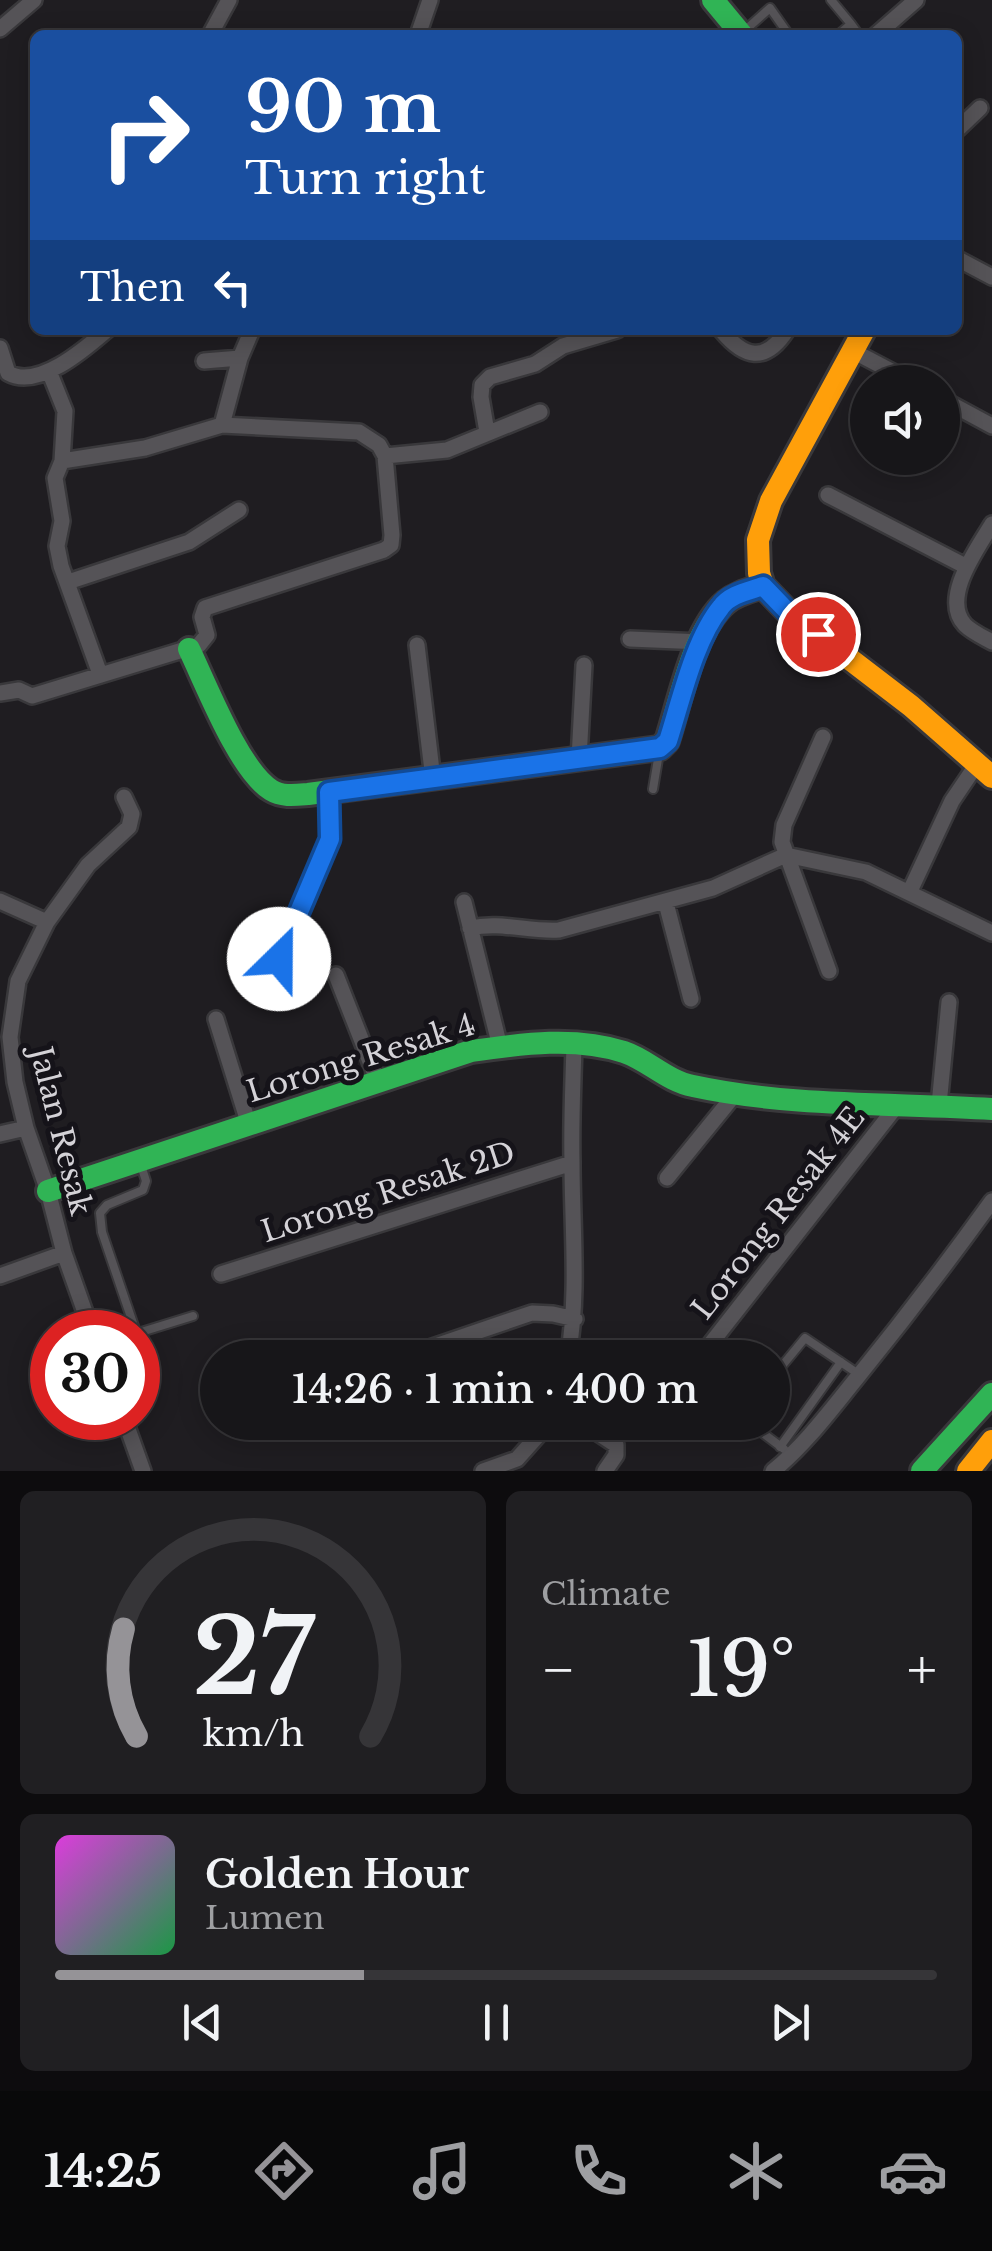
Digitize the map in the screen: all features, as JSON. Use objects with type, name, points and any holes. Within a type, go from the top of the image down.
[{"type":"main road","points":[[713,0],[739,30]]},
{"type":"main road","points":[[859,340],[762,525],[756,556],[763,586],[787,611],[911,706],[984,770]]},
{"type":"main road","points":[[189,649],[250,768],[265,785],[286,794],[329,792],[660,748],[668,741],[702,642],[721,606],[763,586]]},
{"type":"main road","name":"Lorong Resak 4","points":[[48,1191],[471,1051],[500,1046],[574,1045],[622,1051],[687,1085],[736,1092],[992,1108]]},
{"type":"main road","points":[[922,1471],[992,1394]]},
{"type":"main road","points":[[968,1471],[992,1442]]},
{"type":"street","points":[[0,29],[34,0]]},
{"type":"street","points":[[213,30],[229,0]]},
{"type":"street","points":[[420,30],[430,0]]},
{"type":"street","points":[[882,30],[916,0]]},
{"type":"street","points":[[962,125],[980,108]]},
{"type":"street","points":[[962,262],[992,277]]},
{"type":"street","points":[[0,348],[8,373],[17,378],[49,371],[100,335]]},
{"type":"street","points":[[222,424],[250,335]]},
{"type":"street","points":[[487,432],[481,397],[482,385],[490,377],[535,364],[563,346],[600,335]]},
{"type":"street","points":[[725,335],[747,354],[759,354],[775,346],[783,335]]},
{"type":"street","points":[[859,340],[891,365]]},
{"type":"street","points":[[204,361],[240,358]]},
{"type":"street","points":[[49,371],[65,411],[62,461],[55,478],[62,521],[58,546],[100,674]]},
{"type":"street","points":[[960,409],[992,426]]},
{"type":"street","points":[[385,456],[447,450],[540,412]]},
{"type":"street","points":[[0,694],[19,690],[32,696],[189,649],[206,638],[202,612],[205,608],[391,545],[385,456],[379,445],[359,432],[222,424],[144,448],[62,461]]},
{"type":"street","points":[[828,494],[967,567]]},
{"type":"street","points":[[68,582],[189,542],[239,510]]},
{"type":"street","points":[[992,524],[967,567],[958,592],[957,610],[964,624],[992,642]]},
{"type":"street","points":[[630,639],[702,642]]},
{"type":"street","points":[[417,645],[434,780]]},
{"type":"street","points":[[579,759],[584,665]]},
{"type":"street","points":[[823,737],[784,825],[782,842],[829,971]]},
{"type":"street","points":[[910,890],[952,801],[984,770]]},
{"type":"street","points":[[279,959],[330,839],[329,792]]},
{"type":"street","name":"Jalan Resak","points":[[84,1310],[26,1128],[10,1057],[12,1006],[18,981],[48,922],[88,865],[129,827],[132,814],[124,797]]},
{"type":"street","points":[[470,928],[498,924],[560,930],[713,888],[786,855],[866,872],[992,933]]},
{"type":"street","points":[[0,901],[48,922]]},
{"type":"street","points":[[464,902],[500,1046]]},
{"type":"street","points":[[666,903],[690,999]]},
{"type":"street","points":[[336,975],[378,1082]]},
{"type":"street","points":[[939,1105],[949,1002]]},
{"type":"street","points":[[216,1019],[249,1124]]},
{"type":"street","points":[[571,1340],[575,1319],[574,1045]]},
{"type":"street","points":[[667,1178],[736,1092]]},
{"type":"street","name":"Lorong Resak 4E","points":[[714,1340],[899,1103]]},
{"type":"street","points":[[0,1134],[26,1128]]},
{"type":"street","name":"Lorong Resak 2D","points":[[221,1274],[572,1162]]},
{"type":"street","points":[[773,1471],[786,1450],[860,1375],[992,1202]]},
{"type":"street","points":[[0,1276],[64,1254]]},
{"type":"street","points":[[453,1340],[532,1313],[575,1319]]},
{"type":"street","points":[[132,1440],[143,1471]]},
{"type":"street","points":[[483,1471],[517,1459],[534,1440]]},
{"type":"street","points":[[604,1471],[616,1455],[616,1445],[609,1440]]},
{"type":"lane","points":[[746,30],[778,0]]},
{"type":"lane","points":[[831,0],[855,30]]},
{"type":"lane","points":[[770,8],[785,30]]},
{"type":"lane","points":[[844,30],[851,24]]},
{"type":"lane","points":[[654,789],[660,748]]},
{"type":"lane","points":[[129,1310],[102,1232],[100,1213],[107,1204],[143,1190],[146,1181],[140,1162]]},
{"type":"lane","points":[[160,1326],[193,1316]]},
{"type":"lane","points":[[790,1356],[805,1338],[860,1375]]},
{"type":"lane","points":[[772,1440],[786,1450],[841,1362]]},
{"type":"traffic: fast","points":[[713,0],[738,30]]},
{"type":"traffic: fast","points":[[189,649],[224,725],[259,780],[280,794],[308,794],[660,748],[667,741],[696,648],[715,614],[735,596],[763,586]]},
{"type":"traffic: fast","points":[[48,1191],[471,1051],[528,1044],[605,1047],[633,1056],[684,1083],[730,1093],[804,1101],[992,1109]]},
{"type":"traffic: fast","points":[[922,1471],[992,1394]]},
{"type":"traffic: slow","points":[[861,335],[771,501],[758,540],[759,573],[763,586],[787,611],[911,706],[992,777]]},
{"type":"traffic: slow","points":[[968,1471],[992,1441]]},
{"type":"route","points":[[279,959],[330,839],[329,792],[660,748],[668,741],[702,642],[721,606],[763,586],[787,611],[818,634]]}]
